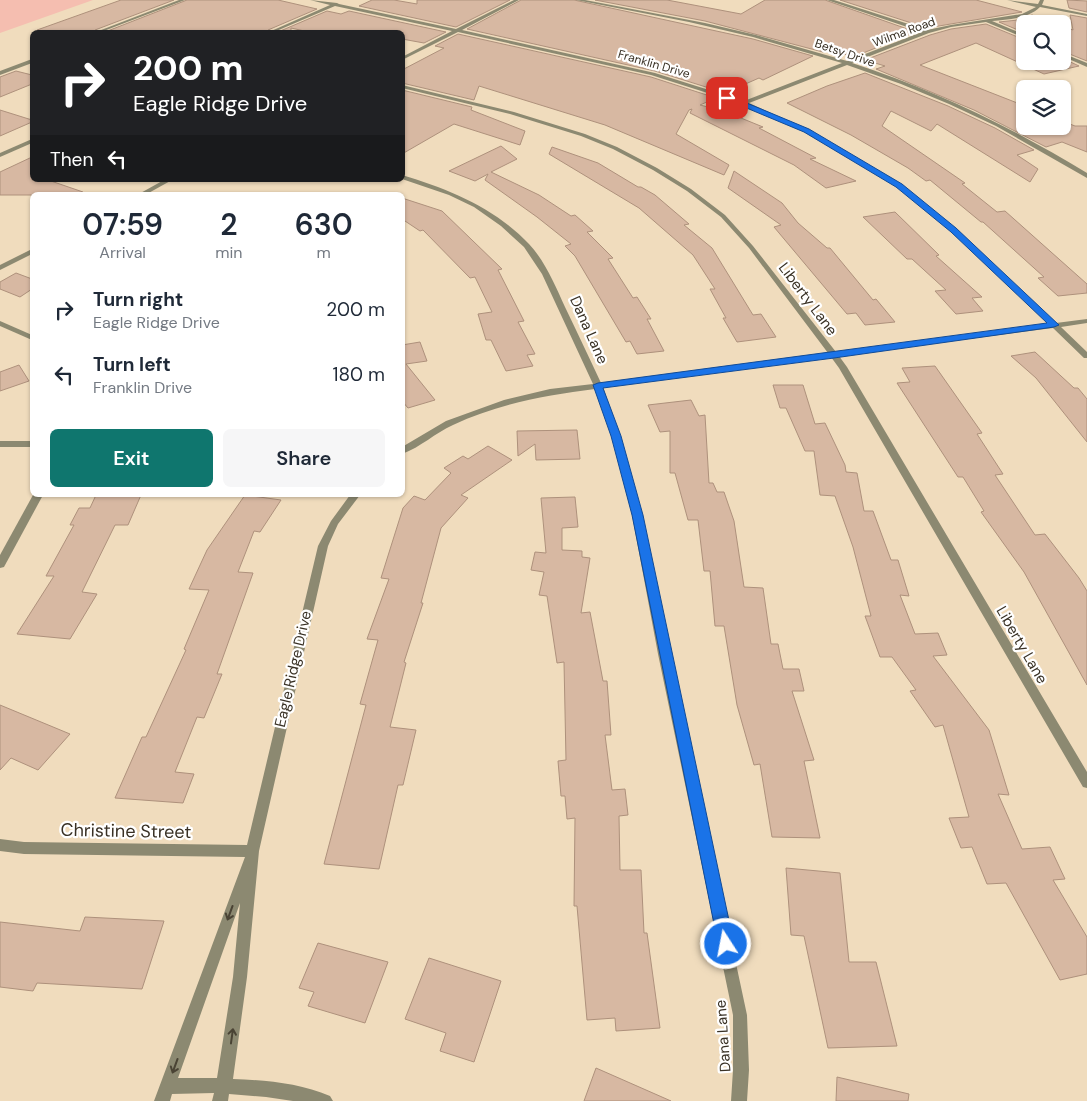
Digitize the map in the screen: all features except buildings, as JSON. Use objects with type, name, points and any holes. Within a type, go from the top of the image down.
[{"type":"street","points":[[103,30],[183,0]]},
{"type":"street","name":"Franklin Drive","points":[[312,0],[458,30],[643,72],[744,103],[806,131],[899,185],[954,230],[1087,356]]},
{"type":"street","points":[[276,30],[346,0]]},
{"type":"street","points":[[405,58],[517,0]]},
{"type":"street","name":"Betsy Drive","points":[[578,0],[748,34],[847,64],[945,101],[985,119],[1087,176]]},
{"type":"street","points":[[829,0],[927,32]]},
{"type":"street","points":[[1010,0],[1087,15]]},
{"type":"street","points":[[1039,7],[1042,0]]},
{"type":"street","name":"Wilma Road","points":[[744,103],[927,32],[951,26],[1023,15],[1039,7]]},
{"type":"street","points":[[988,21],[1016,34]]},
{"type":"street","points":[[1071,58],[1087,65]]},
{"type":"street","points":[[0,73],[30,62]]},
{"type":"street","name":"Liberty Lane","points":[[405,87],[512,113],[583,135],[615,148],[655,169],[723,216],[751,247],[834,356],[885,437],[1087,783]]},
{"type":"street","points":[[0,155],[30,142]]},
{"type":"street","name":"Dana Lane","points":[[405,178],[451,194],[476,206],[503,225],[527,246],[550,281],[598,385],[616,436],[637,515],[666,664],[740,1015],[741,1070],[739,1101]]},
{"type":"street","points":[[146,192],[165,182]]},
{"type":"street","points":[[0,268],[30,252]]},
{"type":"street","points":[[405,449],[449,423],[507,402],[550,392],[834,356],[1087,321]]},
{"type":"street","points":[[0,323],[30,337]]},
{"type":"street","points":[[0,444],[30,444]]},
{"type":"street","points":[[0,564],[37,497]]},
{"type":"street","name":"Eagle Ridge Drive","points":[[162,1101],[252,851],[323,546],[334,523],[354,497]]},
{"type":"street","name":"Christine Street","points":[[0,845],[24,848],[252,851]]},
{"type":"street","name":"Eagle Ridge Drive","points":[[220,1101],[240,977],[252,851]]},
{"type":"street","points":[[168,1086],[224,1085],[268,1089],[324,1101]]},
{"type":"shaded area","points":[[0,0],[93,0],[0,33]]},
{"type":"route","points":[[726,944],[664,654],[637,515],[616,436],[598,385],[834,356],[1054,325],[954,230],[899,185],[806,131],[744,103],[727,98]]}]
